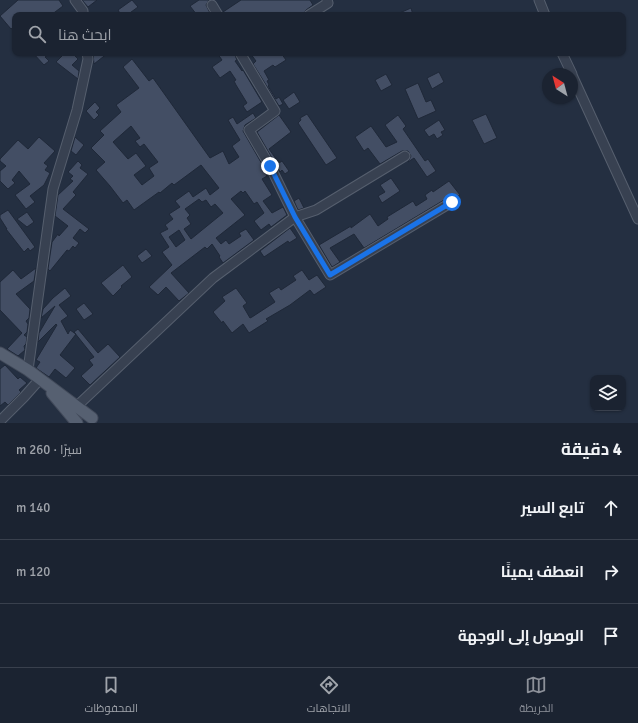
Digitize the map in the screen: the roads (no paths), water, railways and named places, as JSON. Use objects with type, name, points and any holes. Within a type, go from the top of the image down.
[{"type":"main road","points":[[0,353],[28,370],[95,421]]},
{"type":"main road","points":[[40,379],[77,423]]},
{"type":"main road","points":[[81,423],[84,418],[95,421]]},
{"type":"street","points":[[75,0],[82,12]]},
{"type":"street","points":[[313,12],[328,3],[327,0]]},
{"type":"street","points":[[539,0],[545,12]]},
{"type":"street","points":[[212,5],[216,12]]},
{"type":"street","points":[[28,370],[53,189],[76,110],[88,56]]},
{"type":"street","points":[[245,56],[275,111],[249,130],[270,166],[295,217],[330,275],[452,202]]},
{"type":"street","points":[[563,56],[569,68]]},
{"type":"street","points":[[578,87],[638,219]]},
{"type":"street","points":[[77,406],[213,278],[295,217],[316,210],[406,156]]},
{"type":"street","points":[[0,420],[40,379]]}]
